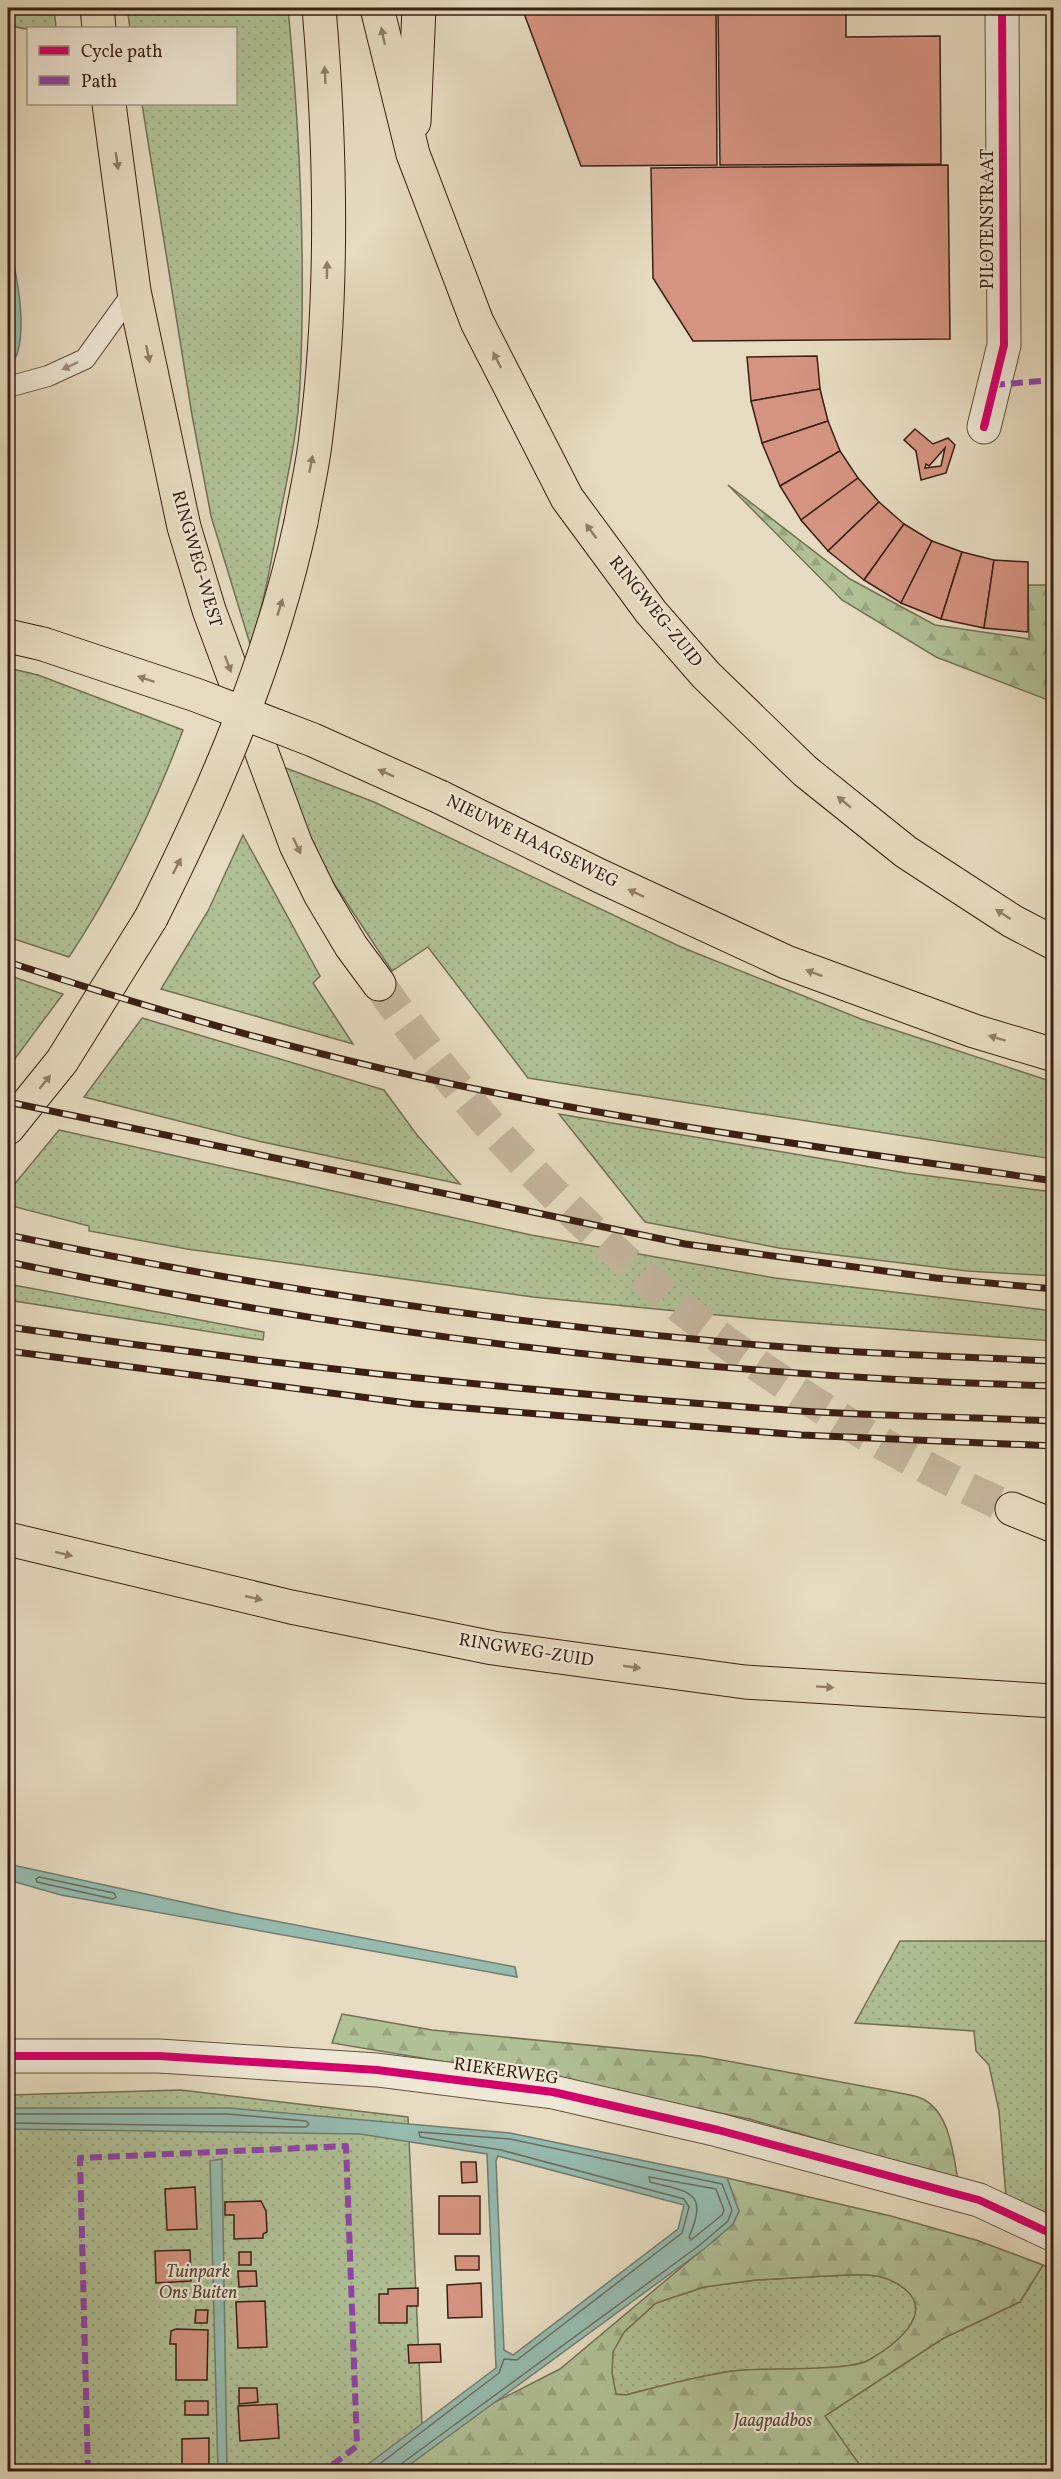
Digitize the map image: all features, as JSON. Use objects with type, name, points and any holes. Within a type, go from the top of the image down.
[{"type":"highway","points":[[97,8],[99,27]]},
{"type":"highway","points":[[8,1128],[62,1061],[151,918],[212,794],[263,662],[289,578],[316,437],[325,334],[328,220],[325,78],[320,8]]},
{"type":"highway","points":[[377,8],[413,154]]},
{"type":"highway","points":[[413,154],[419,8]]},
{"type":"highway","name":"RINGWEG-WEST","points":[[109,105],[134,291],[184,527],[209,610],[296,845],[326,904],[351,946],[379,984]]},
{"type":"highway","name":"RINGWEG-ZUID","points":[[413,154],[477,322],[567,498],[651,612],[706,675],[805,771],[906,852],[1012,921],[1053,943]]},
{"type":"highway","name":"NIEUWE HAAGSEWEG","points":[[8,636],[43,645],[196,695],[313,740],[440,797],[600,876],[786,962],[974,1031],[1053,1055]]},
{"type":"highway","points":[[1012,1509],[1053,1526]]},
{"type":"highway","name":"RINGWEG-ZUID","points":[[8,1539],[291,1607],[493,1648],[745,1682],[1053,1701]]},
{"type":"street","name":"PILOTENSTRAAT","points":[[984,427],[1004,345],[1002,8]]},
{"type":"street","name":"RIEKERWEG","points":[[8,2056],[159,2055],[377,2070],[553,2092],[717,2130],[979,2200],[1053,2235]]},
{"type":"lane","points":[[8,387],[48,376],[85,359],[134,291]]},
{"type":"green space","points":[[8,8],[54,8],[56,27],[19,28],[8,23]]},
{"type":"green space","points":[[127,8],[288,8],[301,196],[300,385],[288,473],[266,586],[250,644],[211,516],[192,415],[142,105],[237,105],[237,27],[130,27]]},
{"type":"green space","points":[[1047,341],[1053,341],[1053,373],[1047,374]]},
{"type":"green space","points":[[728,485],[850,579],[935,625],[1029,639],[1028,585],[1053,585],[1053,702],[936,657],[842,600]]},
{"type":"green space","points":[[8,668],[38,675],[183,730],[159,789],[118,875],[69,957],[8,937]]},
{"type":"green space","points":[[278,765],[374,802],[681,947],[861,1019],[1053,1082],[1053,1159],[528,1078],[428,947],[392,971],[331,879],[293,812]]},
{"type":"green space","points":[[243,835],[320,976],[313,983],[353,1044],[161,989],[208,911]]},
{"type":"green space","points":[[8,975],[63,994],[8,1068]]},
{"type":"green space","points":[[142,1018],[384,1090],[417,1135],[460,1184],[258,1141],[84,1097]]},
{"type":"green space","points":[[559,1114],[906,1173],[1053,1192],[1053,1276],[967,1271],[779,1248],[645,1222]]},
{"type":"green space","points":[[59,1130],[531,1235],[775,1278],[1053,1311],[1053,1341],[759,1319],[533,1297],[187,1249],[89,1231],[89,1226],[8,1205],[8,1192]]},
{"type":"green space","points":[[8,1284],[264,1332],[263,1340],[8,1300]]},
{"type":"green space","points":[[900,1941],[1053,1941],[1053,2215],[1006,2197],[999,2111],[989,2065],[976,2051],[974,2031],[855,2023]]},
{"type":"green space","points":[[342,2014],[432,2030],[700,2056],[916,2096],[932,2105],[945,2124],[958,2180],[749,2119],[577,2084],[332,2043]]},
{"type":"green space","name":"Tuinpark Ons Buiten","points":[[181,2090],[408,2117],[424,2471],[8,2471],[8,2095]]},
{"type":"green space","name":"Jaagpadbos","points":[[727,2178],[891,2216],[979,2241],[1043,2265],[1020,2302],[942,2339],[825,2416],[864,2471],[532,2472],[513,2464],[496,2464],[477,2471],[388,2472],[450,2425],[560,2369],[733,2224],[739,2211]],"holes":[[[876,2276],[905,2289],[913,2299],[916,2309],[913,2319],[899,2339],[869,2360],[858,2364],[825,2368],[733,2371],[693,2378],[626,2395],[616,2394],[612,2373],[613,2352],[624,2332],[656,2303],[704,2287],[756,2280]]]},
{"type":"green space","points":[[1043,2265],[1053,2270],[1053,2311],[1047,2323],[1054,2340],[1053,2471],[864,2471],[824,2416],[942,2339],[1020,2302]]},
{"type":"green space","points":[[857,2275],[880,2277],[905,2289],[913,2299],[916,2309],[913,2319],[899,2339],[869,2360],[843,2367],[733,2371],[693,2378],[626,2395],[615,2394],[612,2373],[613,2351],[624,2332],[656,2303],[705,2287],[756,2280]]},
{"type":"green space","points":[[525,2466],[532,2472],[477,2472],[481,2467]]},
{"type":"water","points":[[8,235],[20,300],[21,333],[14,361],[8,364]]},
{"type":"water","points":[[8,1864],[233,1913],[515,1967],[517,1977],[61,1895],[8,1880]]},
{"type":"water","points":[[8,2108],[229,2108],[510,2133],[727,2178],[739,2211],[733,2224],[704,2249],[401,2471],[359,2471],[496,2368],[487,2154],[360,2134],[8,2129]],"holes":[[[498,2156],[684,2205],[678,2229],[513,2355],[504,2350],[496,2161]]]},
{"type":"water","points":[[222,2159],[227,2472],[218,2471],[210,2161]]},
{"type":"building","points":[[522,8],[716,8],[717,165],[581,166]]},
{"type":"building","points":[[718,8],[846,8],[846,37],[940,36],[941,164],[720,165]]},
{"type":"building","points":[[948,165],[950,339],[693,341],[653,278],[651,168]]},
{"type":"building","points":[[817,356],[820,389],[751,401],[747,357]]},
{"type":"building","points":[[820,389],[828,421],[762,443],[751,401]]},
{"type":"building","points":[[828,421],[840,451],[780,486],[762,443]]},
{"type":"building","points":[[915,429],[933,444],[948,438],[955,445],[946,473],[921,480],[916,451],[904,440]],"holes":[[[945,448],[941,466],[925,468],[926,464],[929,466]]]},
{"type":"building","points":[[840,451],[858,478],[801,520],[780,486]]},
{"type":"building","points":[[858,478],[879,502],[828,551],[801,520]]},
{"type":"building","points":[[879,502],[904,524],[864,580],[828,551]]},
{"type":"building","points":[[904,524],[932,541],[901,603],[864,580]]},
{"type":"building","points":[[932,541],[962,552],[941,619],[901,603]]},
{"type":"building","points":[[962,552],[994,560],[984,628],[941,619]]},
{"type":"building","points":[[994,560],[1028,562],[1028,632],[984,628]]},
{"type":"building","points":[[461,2162],[476,2162],[477,2182],[462,2183]]},
{"type":"building","points":[[195,2187],[197,2229],[167,2230],[165,2189]]},
{"type":"building","points":[[439,2196],[480,2196],[480,2234],[439,2234]]},
{"type":"building","points":[[261,2201],[266,2211],[267,2232],[263,2234],[263,2238],[234,2239],[234,2215],[225,2215],[225,2202]]},
{"type":"building","points":[[190,2250],[191,2281],[156,2283],[155,2251]]},
{"type":"building","points":[[239,2252],[251,2252],[251,2265],[239,2265]]},
{"type":"building","points":[[455,2256],[479,2256],[479,2270],[456,2270]]},
{"type":"building","points":[[238,2271],[256,2271],[257,2286],[239,2287]]},
{"type":"building","points":[[481,2283],[482,2317],[448,2318],[447,2285]]},
{"type":"building","points":[[418,2288],[418,2306],[407,2306],[407,2323],[379,2323],[379,2294],[388,2294],[388,2289]]},
{"type":"building","points":[[265,2301],[267,2347],[238,2348],[236,2302]]},
{"type":"building","points":[[196,2310],[208,2310],[207,2323],[195,2323]]},
{"type":"building","points":[[176,2329],[208,2330],[207,2380],[176,2380],[176,2344],[170,2344],[171,2331]]},
{"type":"building","points":[[440,2344],[441,2362],[409,2363],[408,2345]]},
{"type":"building","points":[[239,2388],[257,2388],[258,2402],[239,2404]]},
{"type":"building","points":[[185,2401],[208,2401],[208,2415],[185,2415]]},
{"type":"building","points":[[277,2404],[279,2438],[240,2441],[238,2406]]},
{"type":"building","points":[[209,2438],[209,2472],[182,2472],[182,2439]]},
{"type":"tunnel","points":[[379,984],[442,1068],[509,1147],[582,1221],[660,1290],[741,1353],[828,1411],[918,1463],[1012,1509]]},
{"type":"railway","points":[[8,962],[252,1036],[438,1081],[570,1107],[708,1130],[1054,1181]]},
{"type":"railway","points":[[8,1102],[685,1244],[936,1278],[1054,1289]]},
{"type":"railway","points":[[8,1235],[267,1284],[529,1321],[791,1348],[1054,1361]]},
{"type":"railway","points":[[8,1262],[137,1288],[267,1310],[528,1347],[790,1373],[1054,1386]]},
{"type":"railway","points":[[8,1327],[304,1366],[601,1396],[800,1411],[1054,1421]]},
{"type":"railway","points":[[8,1351],[415,1404],[801,1435],[1054,1446]]},
{"type":"marked path","points":[[993,385],[1054,380]]},
{"type":"marked path","points":[[88,2472],[80,2158],[346,2146],[357,2446],[323,2472]]},
{"type":"cycle path","points":[[984,427],[1004,345],[1002,8]]},
{"type":"cycle path","points":[[8,2056],[159,2056],[377,2070],[553,2092],[718,2130],[979,2200],[1054,2235]]}]
